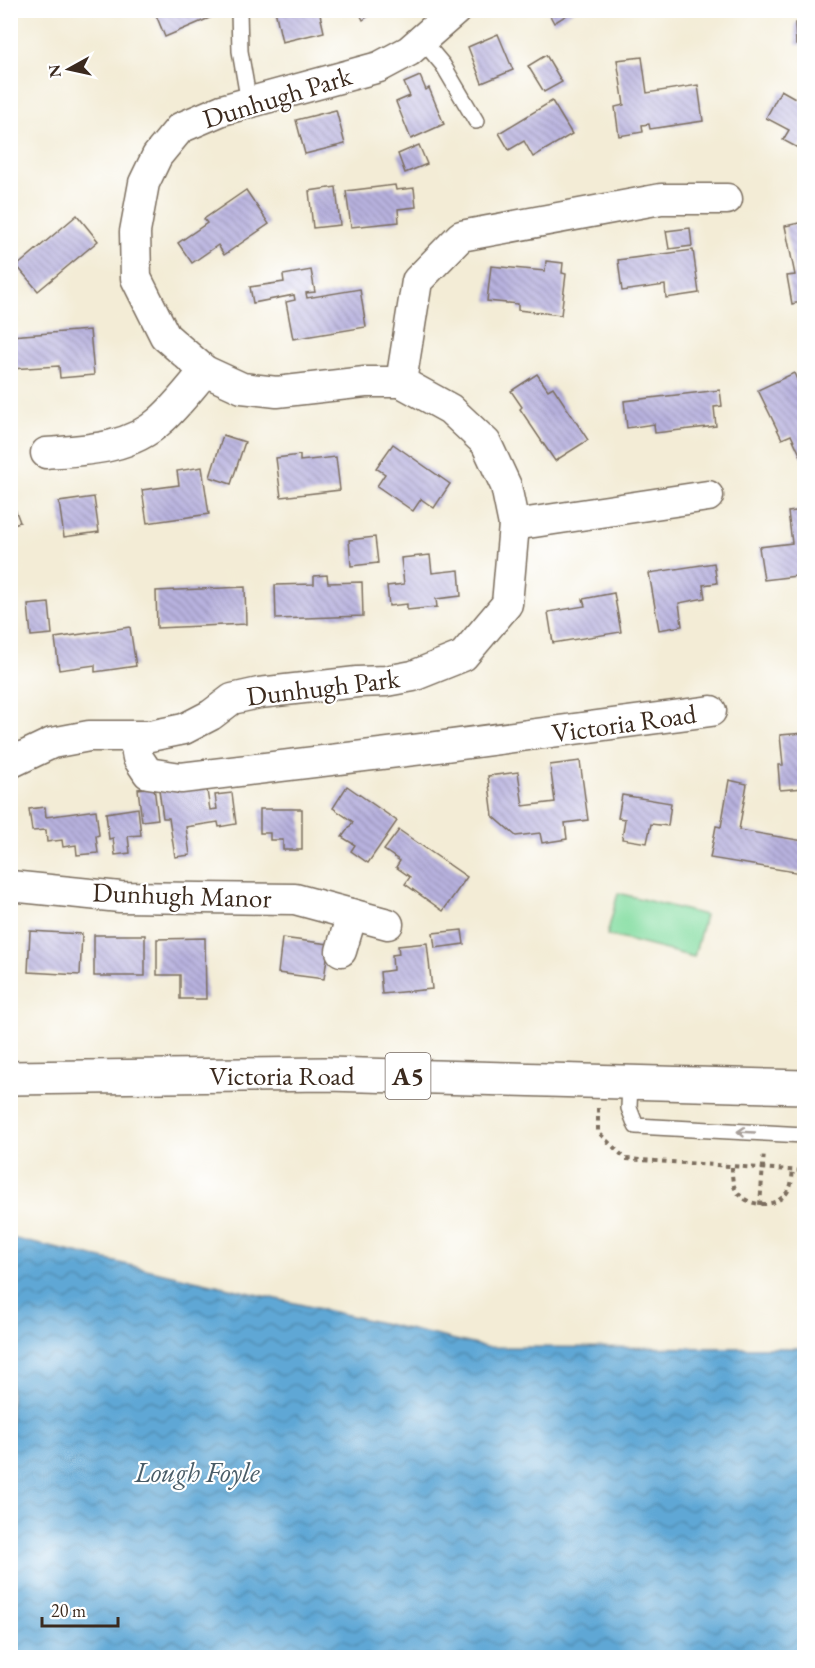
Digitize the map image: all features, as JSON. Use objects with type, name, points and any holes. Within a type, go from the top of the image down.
[{"type":"highway","name":"Victoria Road","points":[[10,1078],[327,1074],[804,1087]]},
{"type":"street","name":"Dunhugh Park","points":[[10,763],[52,743],[89,736],[150,736],[184,729],[211,715],[232,699],[259,693],[357,682],[387,681],[412,676],[463,656],[507,604],[514,525],[506,486],[486,444],[450,409],[401,382],[365,382],[277,392],[242,388],[205,371],[165,336],[136,278],[135,232],[144,183],[157,156],[180,128],[222,110],[379,67],[409,51],[456,10]]},
{"type":"street","points":[[401,382],[417,281],[461,236],[661,199],[728,198]]},
{"type":"street","points":[[46,453],[94,449],[129,441],[161,421],[205,371]]},
{"type":"street","points":[[514,525],[708,496]]},
{"type":"street","name":"Victoria Road","points":[[134,737],[138,758],[148,773],[181,778],[422,750],[711,711]]},
{"type":"street","name":"Dunhugh Manor","points":[[10,886],[120,897],[295,899],[388,924]]},
{"type":"street","points":[[341,951],[352,914]]},
{"type":"lane","points":[[239,10],[240,51],[249,103]]},
{"type":"lane","points":[[422,40],[443,65],[476,121]]},
{"type":"lane","points":[[630,1081],[629,1108],[636,1126],[804,1135]]},
{"type":"path","points":[[598,1106],[598,1132],[626,1159],[804,1171]]},
{"type":"path","points":[[760,1205],[765,1133]]},
{"type":"path","points":[[732,1166],[734,1186],[743,1200],[760,1205],[778,1200],[790,1189],[792,1170]]},
{"type":"green space","points":[[618,893],[705,915],[694,957],[607,935]]},
{"type":"water","name":"Lough Foyle","points":[[11,1238],[486,1347],[804,1348],[804,1657],[11,1657]]},
{"type":"building","points":[[154,10],[212,10],[214,16],[165,37]]},
{"type":"building","points":[[275,10],[319,10],[324,32],[282,42]]},
{"type":"building","points":[[358,10],[377,10],[363,20]]},
{"type":"building","points":[[547,10],[575,10],[554,23]]},
{"type":"building","points":[[795,23],[804,23],[804,45],[796,45]]},
{"type":"building","points":[[498,34],[513,70],[482,83],[468,47]]},
{"type":"building","points":[[546,55],[562,82],[544,92],[528,66]]},
{"type":"building","points":[[642,57],[647,93],[698,85],[703,121],[650,129],[649,124],[642,125],[643,132],[619,136],[615,107],[624,105],[617,60]]},
{"type":"building","points":[[420,76],[426,90],[429,88],[444,124],[411,139],[396,102],[410,96],[404,83]]},
{"type":"building","points":[[781,90],[804,103],[804,145],[801,143],[798,148],[783,140],[789,130],[766,118]]},
{"type":"building","points":[[552,101],[572,134],[533,157],[524,141],[509,150],[499,133]]},
{"type":"building","points":[[336,110],[345,144],[305,154],[296,120]]},
{"type":"building","points":[[419,145],[427,164],[405,173],[398,154]]},
{"type":"building","points":[[395,185],[396,190],[414,188],[416,207],[398,209],[399,222],[351,227],[346,191]]},
{"type":"building","points":[[336,187],[340,225],[313,228],[309,191]]},
{"type":"building","points":[[246,190],[269,224],[224,255],[218,245],[192,263],[178,243],[207,223],[204,219]]},
{"type":"building","points":[[77,215],[98,241],[38,291],[17,266]]},
{"type":"building","points":[[804,222],[804,301],[792,304],[787,276],[795,275],[785,226]]},
{"type":"building","points":[[690,228],[692,246],[669,249],[666,231]]},
{"type":"building","points":[[693,250],[699,293],[666,298],[665,285],[622,291],[618,260]]},
{"type":"building","points":[[546,261],[563,263],[562,273],[566,274],[561,315],[518,310],[518,304],[487,301],[491,266],[545,271]]},
{"type":"building","points":[[311,270],[315,292],[306,293],[307,298],[360,289],[366,327],[293,339],[286,302],[295,300],[294,295],[253,303],[250,287],[284,282],[283,275]]},
{"type":"building","points":[[90,330],[94,375],[60,378],[59,366],[10,369],[10,336]]},
{"type":"building","points":[[794,373],[804,395],[804,463],[791,435],[782,439],[758,390]]},
{"type":"building","points":[[537,374],[548,390],[553,387],[588,440],[555,461],[520,409],[522,407],[511,391]]},
{"type":"building","points":[[720,390],[722,406],[714,407],[716,426],[655,433],[654,424],[627,428],[624,401]]},
{"type":"building","points":[[223,435],[245,442],[231,484],[210,477]]},
{"type":"building","points":[[393,444],[450,484],[434,508],[421,499],[413,511],[377,486],[385,474],[376,468]]},
{"type":"building","points":[[300,455],[300,461],[336,457],[340,490],[281,497],[276,458]]},
{"type":"building","points":[[202,467],[209,514],[147,523],[142,490],[179,485],[177,471]]},
{"type":"building","points":[[10,496],[20,522],[10,525]]},
{"type":"building","points":[[94,497],[99,532],[64,537],[59,502]]},
{"type":"building","points":[[804,510],[804,575],[764,580],[759,547],[792,543],[788,512]]},
{"type":"building","points":[[375,537],[378,563],[351,566],[349,540]]},
{"type":"building","points":[[430,555],[432,573],[459,570],[461,596],[436,599],[437,607],[407,610],[407,604],[389,606],[387,586],[404,584],[401,558]]},
{"type":"building","points":[[714,563],[717,583],[703,585],[705,598],[679,603],[682,626],[659,630],[649,573]]},
{"type":"building","points":[[327,575],[328,583],[362,582],[363,616],[276,619],[275,585],[314,584],[314,576]]},
{"type":"building","points":[[245,587],[246,624],[157,628],[156,591]]},
{"type":"building","points":[[614,593],[621,632],[553,643],[548,612],[585,606],[583,599]]},
{"type":"building","points":[[49,603],[52,634],[31,636],[28,605]]},
{"type":"building","points":[[130,627],[136,666],[95,672],[95,665],[59,670],[55,638]]},
{"type":"building","points":[[804,733],[804,788],[780,790],[778,765],[783,765],[780,735]]},
{"type":"building","points":[[580,761],[588,820],[565,823],[567,839],[542,843],[540,833],[516,836],[493,816],[488,776],[518,772],[523,806],[555,802],[550,765]]},
{"type":"building","points":[[729,780],[747,784],[739,830],[804,841],[801,873],[710,858],[716,826],[721,827]]},
{"type":"building","points":[[206,784],[210,810],[217,809],[215,795],[232,793],[236,824],[219,827],[218,822],[186,827],[190,855],[175,857],[169,818],[163,818],[159,790]]},
{"type":"building","points":[[347,786],[397,821],[368,863],[351,851],[355,845],[342,837],[353,822],[333,808]]},
{"type":"building","points":[[154,787],[158,819],[142,821],[138,789]]},
{"type":"building","points":[[622,795],[671,803],[668,826],[651,824],[647,843],[622,839],[625,819],[618,818]]},
{"type":"building","points":[[45,807],[46,817],[96,810],[99,835],[96,836],[98,853],[77,855],[76,845],[63,847],[62,840],[47,842],[46,830],[32,831],[29,809]]},
{"type":"building","points":[[138,808],[141,835],[128,836],[130,853],[115,855],[113,838],[109,839],[106,813]]},
{"type":"building","points":[[260,809],[302,809],[302,850],[283,850],[283,840],[270,840],[270,833],[260,833]]},
{"type":"building","points":[[399,830],[467,877],[443,911],[405,884],[410,877],[396,867],[400,861],[384,850]]},
{"type":"building","points":[[462,930],[464,944],[435,948],[433,933]]},
{"type":"building","points":[[30,931],[82,934],[80,975],[28,972]]},
{"type":"building","points":[[94,935],[145,935],[145,976],[94,976]]},
{"type":"building","points":[[205,938],[206,999],[180,999],[180,975],[157,975],[157,939]]},
{"type":"building","points":[[282,938],[329,944],[324,979],[278,973]]},
{"type":"building","points":[[427,943],[432,989],[382,994],[380,972],[393,970],[392,955],[399,954],[398,946]]}]
